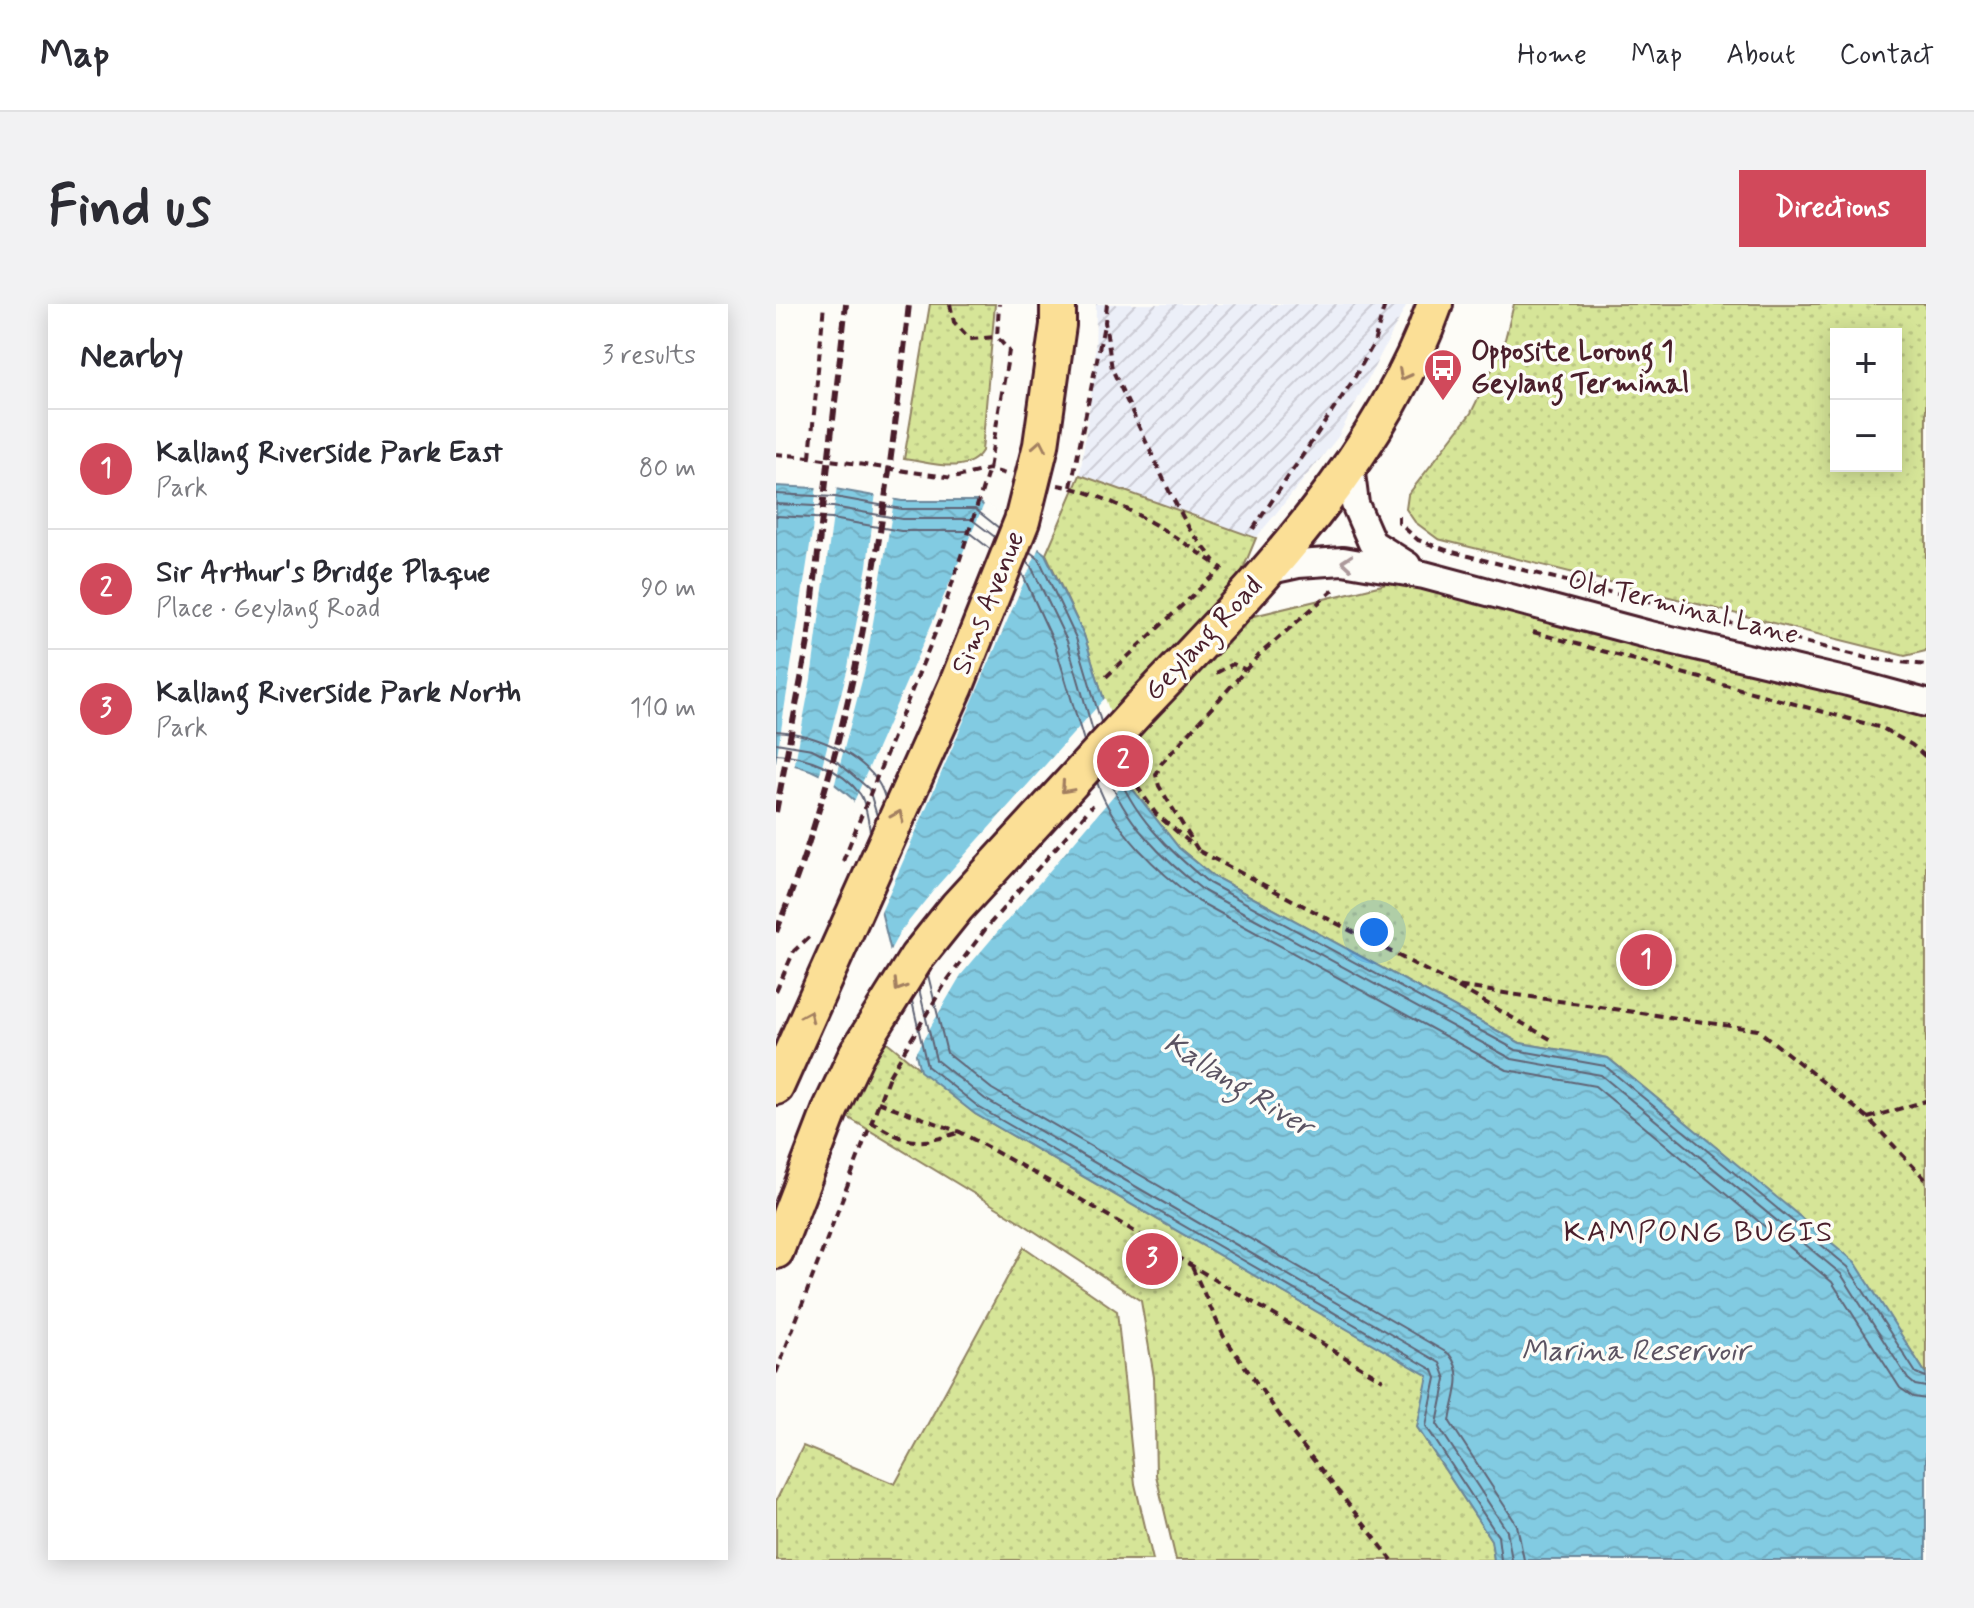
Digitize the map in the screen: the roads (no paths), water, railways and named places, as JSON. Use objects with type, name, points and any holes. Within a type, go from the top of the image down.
[{"type":"main road","name":"Sims Avenue","points":[[776,1087],[956,686],[1022,521],[1041,445],[1058,325],[1058,304]]},
{"type":"main road","name":"Geylang Road","points":[[776,1251],[831,1108],[857,1053],[917,957],[947,919],[1266,571],[1350,466],[1395,393],[1435,304]]},
{"type":"street","name":"Old Terminal Lane","points":[[1350,466],[1355,504],[1372,543],[1424,575]]},
{"type":"street","name":"Old Terminal Lane","points":[[1266,571],[1298,564],[1343,561],[1424,575],[1650,635],[1848,682],[1923,704]]},
{"type":"water","name":"Marina Reservoir","points":[[776,486],[835,489],[902,501],[978,501],[1045,554],[1084,635],[1131,787],[1179,848],[1213,876],[1520,1043],[1608,1058],[1855,1262],[1926,1374],[1926,1560],[1494,1560],[1491,1540],[1417,1427],[1428,1376],[975,1114],[920,1071],[854,800],[818,774],[776,761]]},
{"type":"railway","points":[[776,812],[808,642],[846,304]]},
{"type":"railway","points":[[776,932],[804,856],[848,702],[878,544],[909,304]]},
{"type":"place","name":"Opposite Lorong 1 Geylang Terminal","points":[[1443,402]]},
{"type":"place","name":"Sir Arthur's Bridge Plaque","points":[[1123,761]]},
{"type":"place","name":"Kallang Riverside Park East","points":[[1646,960]]},
{"type":"place","name":"Kallang Riverside Park North","points":[[1152,1259]]},
{"type":"district","name":"KAMPONG BUGIS","points":[[1699,1232]]},
{"type":"water label","name":"Kallang River","points":[[1238,1085]]}]
